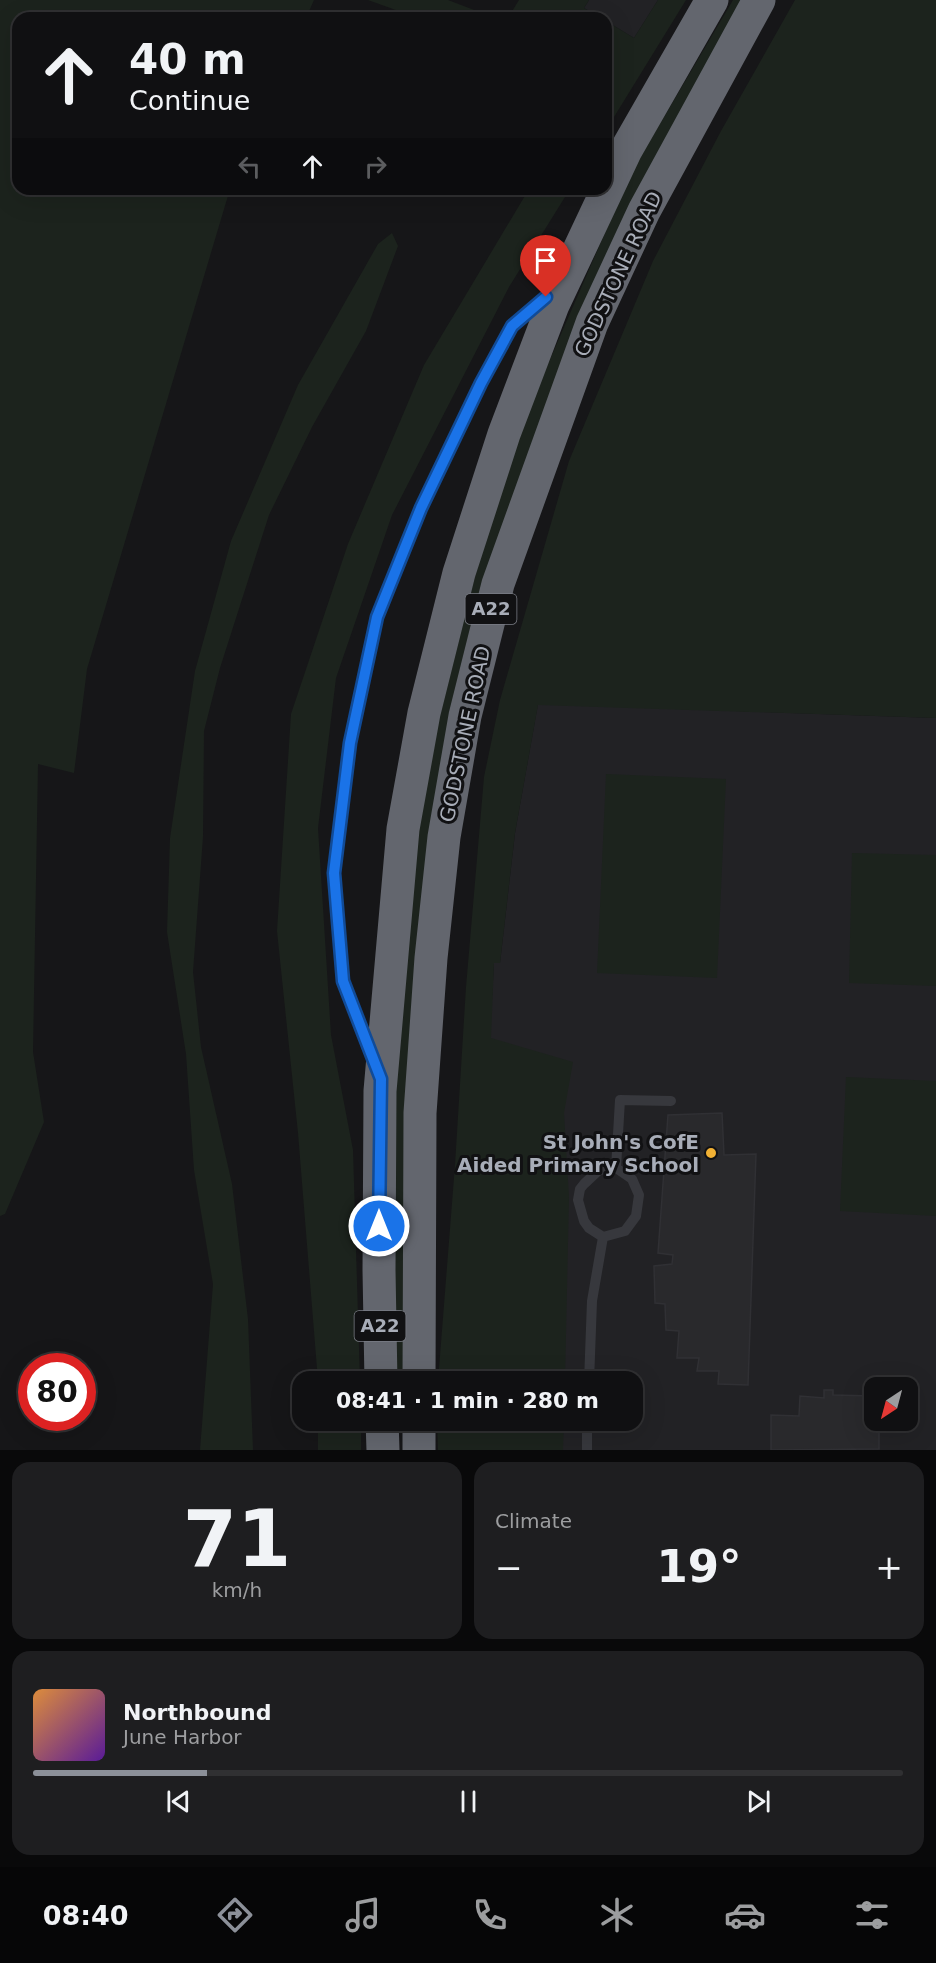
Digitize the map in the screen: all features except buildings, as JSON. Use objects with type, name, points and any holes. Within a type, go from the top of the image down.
[{"type":"highway","name":"GODSTONE ROAD","points":[[612,179],[626,150],[712,0]]},
{"type":"highway","name":"GODSTONE ROAD","points":[[419,1371],[420,1113],[431,958],[444,837],[463,727],[498,584],[592,323],[644,211],[759,0]]},
{"type":"highway","name":"GODSTONE ROAD","points":[[381,1371],[379,1270],[381,1079],[403,829],[424,713],[459,573],[504,434],[553,304],[605,195]]},
{"type":"highway","points":[[382,1431],[383,1450]]},
{"type":"highway","points":[[419,1431],[419,1450]]},
{"type":"lane","points":[[381,1079],[343,981],[334,873],[350,743],[377,617],[421,508],[481,383],[512,326],[563,282]]},
{"type":"lane","points":[[616,1168],[620,1100],[671,1101]]},
{"type":"lane","points":[[616,1168],[632,1179],[639,1195],[636,1216],[625,1231],[603,1237],[589,1228],[584,1221],[578,1200],[580,1189],[599,1170],[616,1168]]},
{"type":"lane","points":[[589,1371],[592,1301],[603,1237]]},
{"type":"lane","points":[[587,1431],[587,1450]]},
{"type":"shaded area","points":[[0,0],[314,0],[309,12],[12,12],[12,195],[228,195],[87,669],[74,773],[38,764],[33,1052],[44,1122],[5,1214],[0,1216]]},
{"type":"shaded area","points":[[368,0],[448,0],[479,12],[401,12]]},
{"type":"shaded area","points":[[519,0],[589,0],[584,8],[591,12],[512,12]]},
{"type":"shaded area","points":[[589,0],[658,0],[634,38],[612,25],[612,12],[591,12],[584,8]]},
{"type":"shaded area","points":[[658,0],[686,0],[612,120],[612,25],[634,38]]},
{"type":"shaded area","points":[[733,0],[747,0],[655,164],[448,725],[410,1371],[394,1371],[390,1250],[400,963],[435,714],[515,440],[631,173]]},
{"type":"shaded area","points":[[795,0],[936,0],[936,718],[538,705],[515,833],[500,963],[494,963],[491,1038],[573,1062],[564,1113],[569,1197],[565,1371],[439,1371],[466,987],[484,777],[500,700],[569,461],[653,261],[721,131]]},
{"type":"shaded area","points":[[525,195],[566,195],[509,287],[392,515],[336,678],[318,828],[331,1035],[353,1150],[360,1371],[317,1371],[298,1133],[277,931],[291,714],[348,544],[424,365]]},
{"type":"shaded area","points":[[392,233],[398,246],[366,331],[312,427],[269,515],[220,668],[204,731],[203,837],[193,972],[201,1047],[232,1184],[248,1319],[253,1450],[200,1450],[213,1284],[194,1170],[186,1054],[167,932],[170,838],[195,671],[231,541],[298,385],[378,244]]},
{"type":"shaded area","name":"St John's CofE Aided Primary School","points":[[538,704],[936,718],[936,1450],[487,1450],[484,1431],[643,1431],[643,1371],[477,1371],[473,1343],[494,963],[500,963],[515,833]]},
{"type":"shaded area","points":[[606,774],[726,779],[717,978],[597,973]]},
{"type":"shaded area","points":[[852,853],[936,855],[936,986],[849,983]]},
{"type":"shaded area","points":[[846,1077],[936,1081],[936,1216],[840,1211]]},
{"type":"shaded area","points":[[318,1431],[361,1431],[361,1450],[318,1450]]},
{"type":"shaded area","points":[[437,1431],[564,1431],[563,1450],[438,1450]]},
{"type":"place","name":"St John's CofE Aided Primary School","points":[[711,1153]]},
{"type":"route","points":[[379,1226],[381,1079],[343,981],[334,873],[350,743],[377,617],[421,508],[481,383],[512,326],[546,297]]}]
